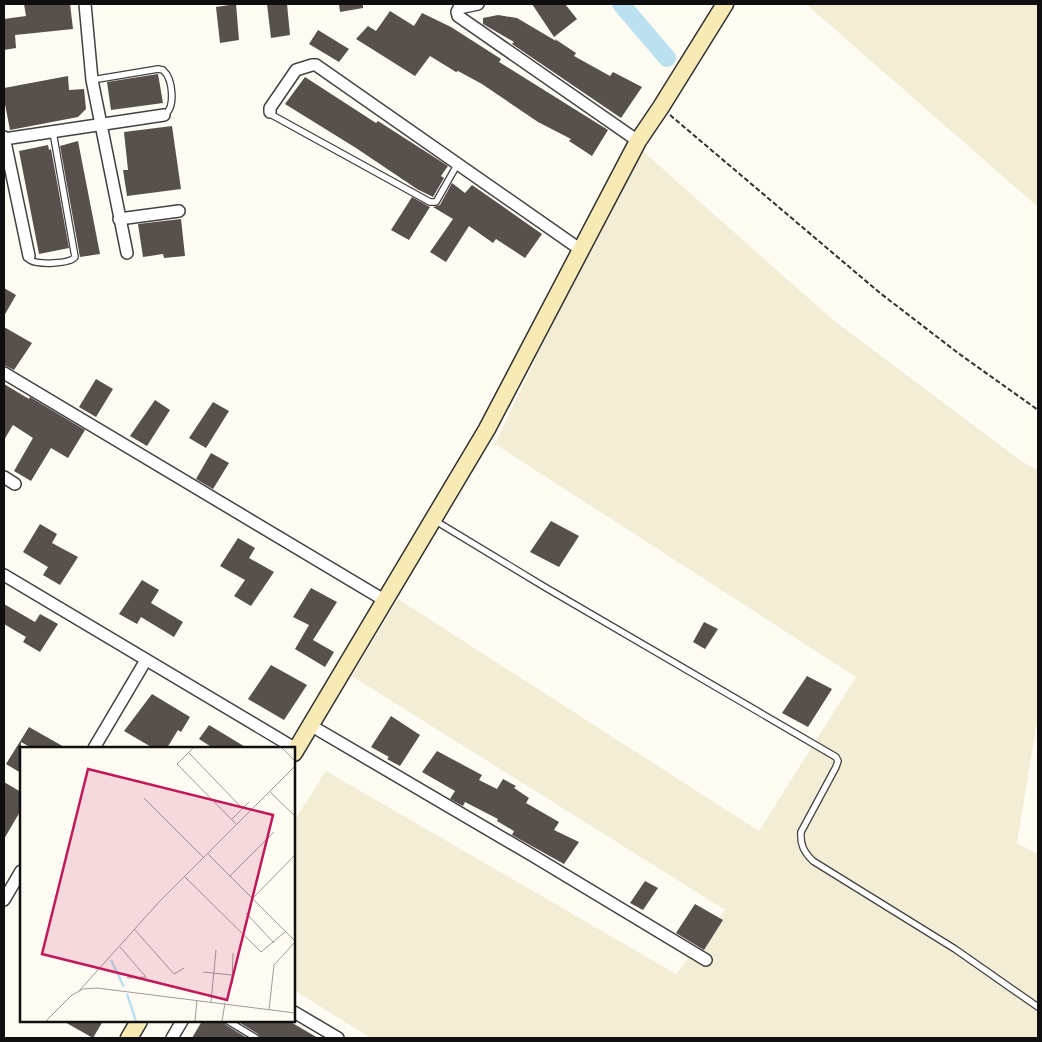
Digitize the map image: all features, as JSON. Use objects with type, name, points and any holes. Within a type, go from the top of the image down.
[{"type":"street","points":[[85,4],[92,80],[127,253]]},
{"type":"street","points":[[478,4],[459,8],[458,16],[638,141]]},
{"type":"street","points":[[295,751],[487,428],[638,141],[725,4]]},
{"type":"street","points":[[270,112],[270,108],[296,70],[312,64],[316,65],[581,250]]},
{"type":"street","points":[[29,256],[4,138],[164,115]]},
{"type":"street","points":[[119,219],[178,211]]},
{"type":"street","points":[[4,373],[384,600]]},
{"type":"street","points":[[4,477],[15,484]]},
{"type":"street","points":[[4,575],[288,747]]},
{"type":"street","points":[[95,747],[146,660]]},
{"type":"street","points":[[310,725],[706,960]]},
{"type":"street","points":[[4,900],[20,873]]},
{"type":"street","points":[[295,1013],[338,1038]]},
{"type":"street","points":[[129,1038],[138,1022]]},
{"type":"street","points":[[172,1038],[181,1022]]},
{"type":"lane","points":[[92,80],[163,70],[169,79],[172,104],[168,113],[164,115]]},
{"type":"lane","points":[[270,112],[430,202],[436,202],[457,165]]},
{"type":"lane","points":[[29,256],[30,260],[38,263],[70,261],[75,257],[53,132]]},
{"type":"lane","points":[[432,519],[543,586],[832,753],[838,761],[836,767],[801,832],[801,840],[806,854],[813,861],[955,950],[1038,1007]]},
{"type":"lane","points":[[230,1022],[256,1038]]},
{"type":"path","points":[[661,107],[880,293],[958,353],[1038,410]]},
{"type":"shaded area","points":[[806,4],[1038,4],[1038,207]]},
{"type":"shaded area","points":[[637,146],[833,320],[1021,461],[1038,470],[1038,715],[1017,843],[1038,854],[1038,1038],[371,1038],[295,991],[295,819],[326,771],[676,974],[725,910],[352,676],[398,599],[759,831],[856,677],[495,444]]},
{"type":"building","points":[[24,4],[70,4],[73,29],[15,35],[16,48],[4,50],[4,19],[26,16]]},
{"type":"building","points":[[236,4],[239,40],[220,43],[216,7]]},
{"type":"building","points":[[267,4],[287,4],[290,35],[271,38]]},
{"type":"building","points":[[339,4],[363,4],[363,8],[340,12]]},
{"type":"building","points":[[532,4],[565,4],[577,19],[554,37]]},
{"type":"building","points":[[390,11],[414,26],[422,13],[451,27],[501,59],[499,62],[608,130],[592,156],[569,141],[571,139],[538,122],[482,84],[458,71],[456,72],[430,56],[415,76],[356,39],[368,26],[376,31]]},
{"type":"building","points":[[498,15],[517,18],[556,41],[555,39],[576,53],[574,56],[610,76],[613,72],[642,87],[621,118],[512,44],[514,42],[483,24],[483,18]]},
{"type":"building","points":[[318,30],[349,49],[339,62],[309,44]]},
{"type":"building","points":[[158,74],[163,103],[111,110],[107,82]]},
{"type":"building","points":[[68,76],[69,90],[84,89],[86,109],[78,117],[10,130],[4,99],[4,88]]},
{"type":"building","points":[[305,77],[376,123],[378,121],[448,166],[441,176],[444,178],[433,197],[417,189],[285,104]]},
{"type":"building","points":[[172,126],[181,189],[127,196],[123,170],[128,170],[124,132]]},
{"type":"building","points":[[78,141],[100,254],[80,257],[60,146]]},
{"type":"building","points":[[48,145],[49,150],[51,149],[69,248],[39,254],[19,151]]},
{"type":"building","points":[[452,183],[465,193],[472,185],[542,234],[525,258],[496,239],[493,243],[469,226],[446,262],[430,252],[453,219],[433,207],[440,205]]},
{"type":"building","points":[[412,197],[430,207],[409,240],[391,230]]},
{"type":"building","points":[[181,219],[185,256],[164,258],[163,254],[143,257],[138,224]]},
{"type":"building","points":[[4,288],[16,295],[4,316]]},
{"type":"building","points":[[4,327],[32,343],[14,370],[4,365]]},
{"type":"building","points":[[96,379],[113,389],[96,417],[79,407]]},
{"type":"building","points":[[4,384],[29,399],[30,397],[85,430],[68,458],[51,448],[31,481],[14,471],[33,438],[13,425],[4,440]]},
{"type":"building","points":[[155,400],[170,410],[147,446],[130,436]]},
{"type":"building","points":[[213,402],[229,411],[206,448],[189,438]]},
{"type":"building","points":[[211,453],[229,463],[213,489],[196,479]]},
{"type":"building","points":[[551,521],[579,536],[559,567],[530,552]]},
{"type":"building","points":[[40,524],[57,534],[52,543],[78,557],[60,585],[43,575],[48,567],[23,552]]},
{"type":"building","points":[[238,538],[255,548],[249,558],[274,572],[251,606],[234,596],[245,580],[220,566]]},
{"type":"building","points":[[142,580],[159,590],[151,603],[183,622],[174,637],[141,617],[137,624],[119,614]]},
{"type":"building","points":[[311,588],[337,602],[313,640],[334,652],[325,667],[295,649],[309,625],[293,617]]},
{"type":"building","points":[[4,604],[35,622],[40,614],[58,624],[40,652],[23,642],[26,637],[4,624]]},
{"type":"building","points":[[704,622],[718,629],[705,649],[693,642]]},
{"type":"building","points":[[271,665],[307,685],[284,720],[248,699]]},
{"type":"building","points":[[807,676],[832,689],[808,727],[782,713]]},
{"type":"building","points":[[152,694],[190,717],[181,732],[178,730],[168,747],[151,747],[124,731]]},
{"type":"building","points":[[391,716],[420,735],[400,766],[371,747]]},
{"type":"building","points":[[209,725],[245,747],[211,747],[199,739]]},
{"type":"building","points":[[29,727],[64,747],[30,747],[21,742],[20,772],[6,764]]},
{"type":"building","points":[[437,751],[482,775],[479,780],[497,789],[503,779],[516,786],[514,788],[529,798],[526,803],[559,822],[554,830],[579,842],[564,864],[512,835],[514,831],[497,821],[498,819],[465,802],[463,806],[450,799],[455,791],[422,772]]},
{"type":"building","points":[[4,782],[20,791],[20,812],[4,839]]},
{"type":"building","points":[[645,881],[658,888],[643,910],[630,903]]},
{"type":"building","points":[[695,904],[723,920],[704,950],[676,933]]},
{"type":"building","points":[[65,1022],[102,1022],[93,1038]]},
{"type":"building","points":[[201,1022],[224,1022],[247,1038],[192,1038]]},
{"type":"building","points":[[239,1022],[291,1022],[318,1038],[261,1038],[258,1034]]},
{"type":"waterway","points":[[621,4],[667,58]]}]
